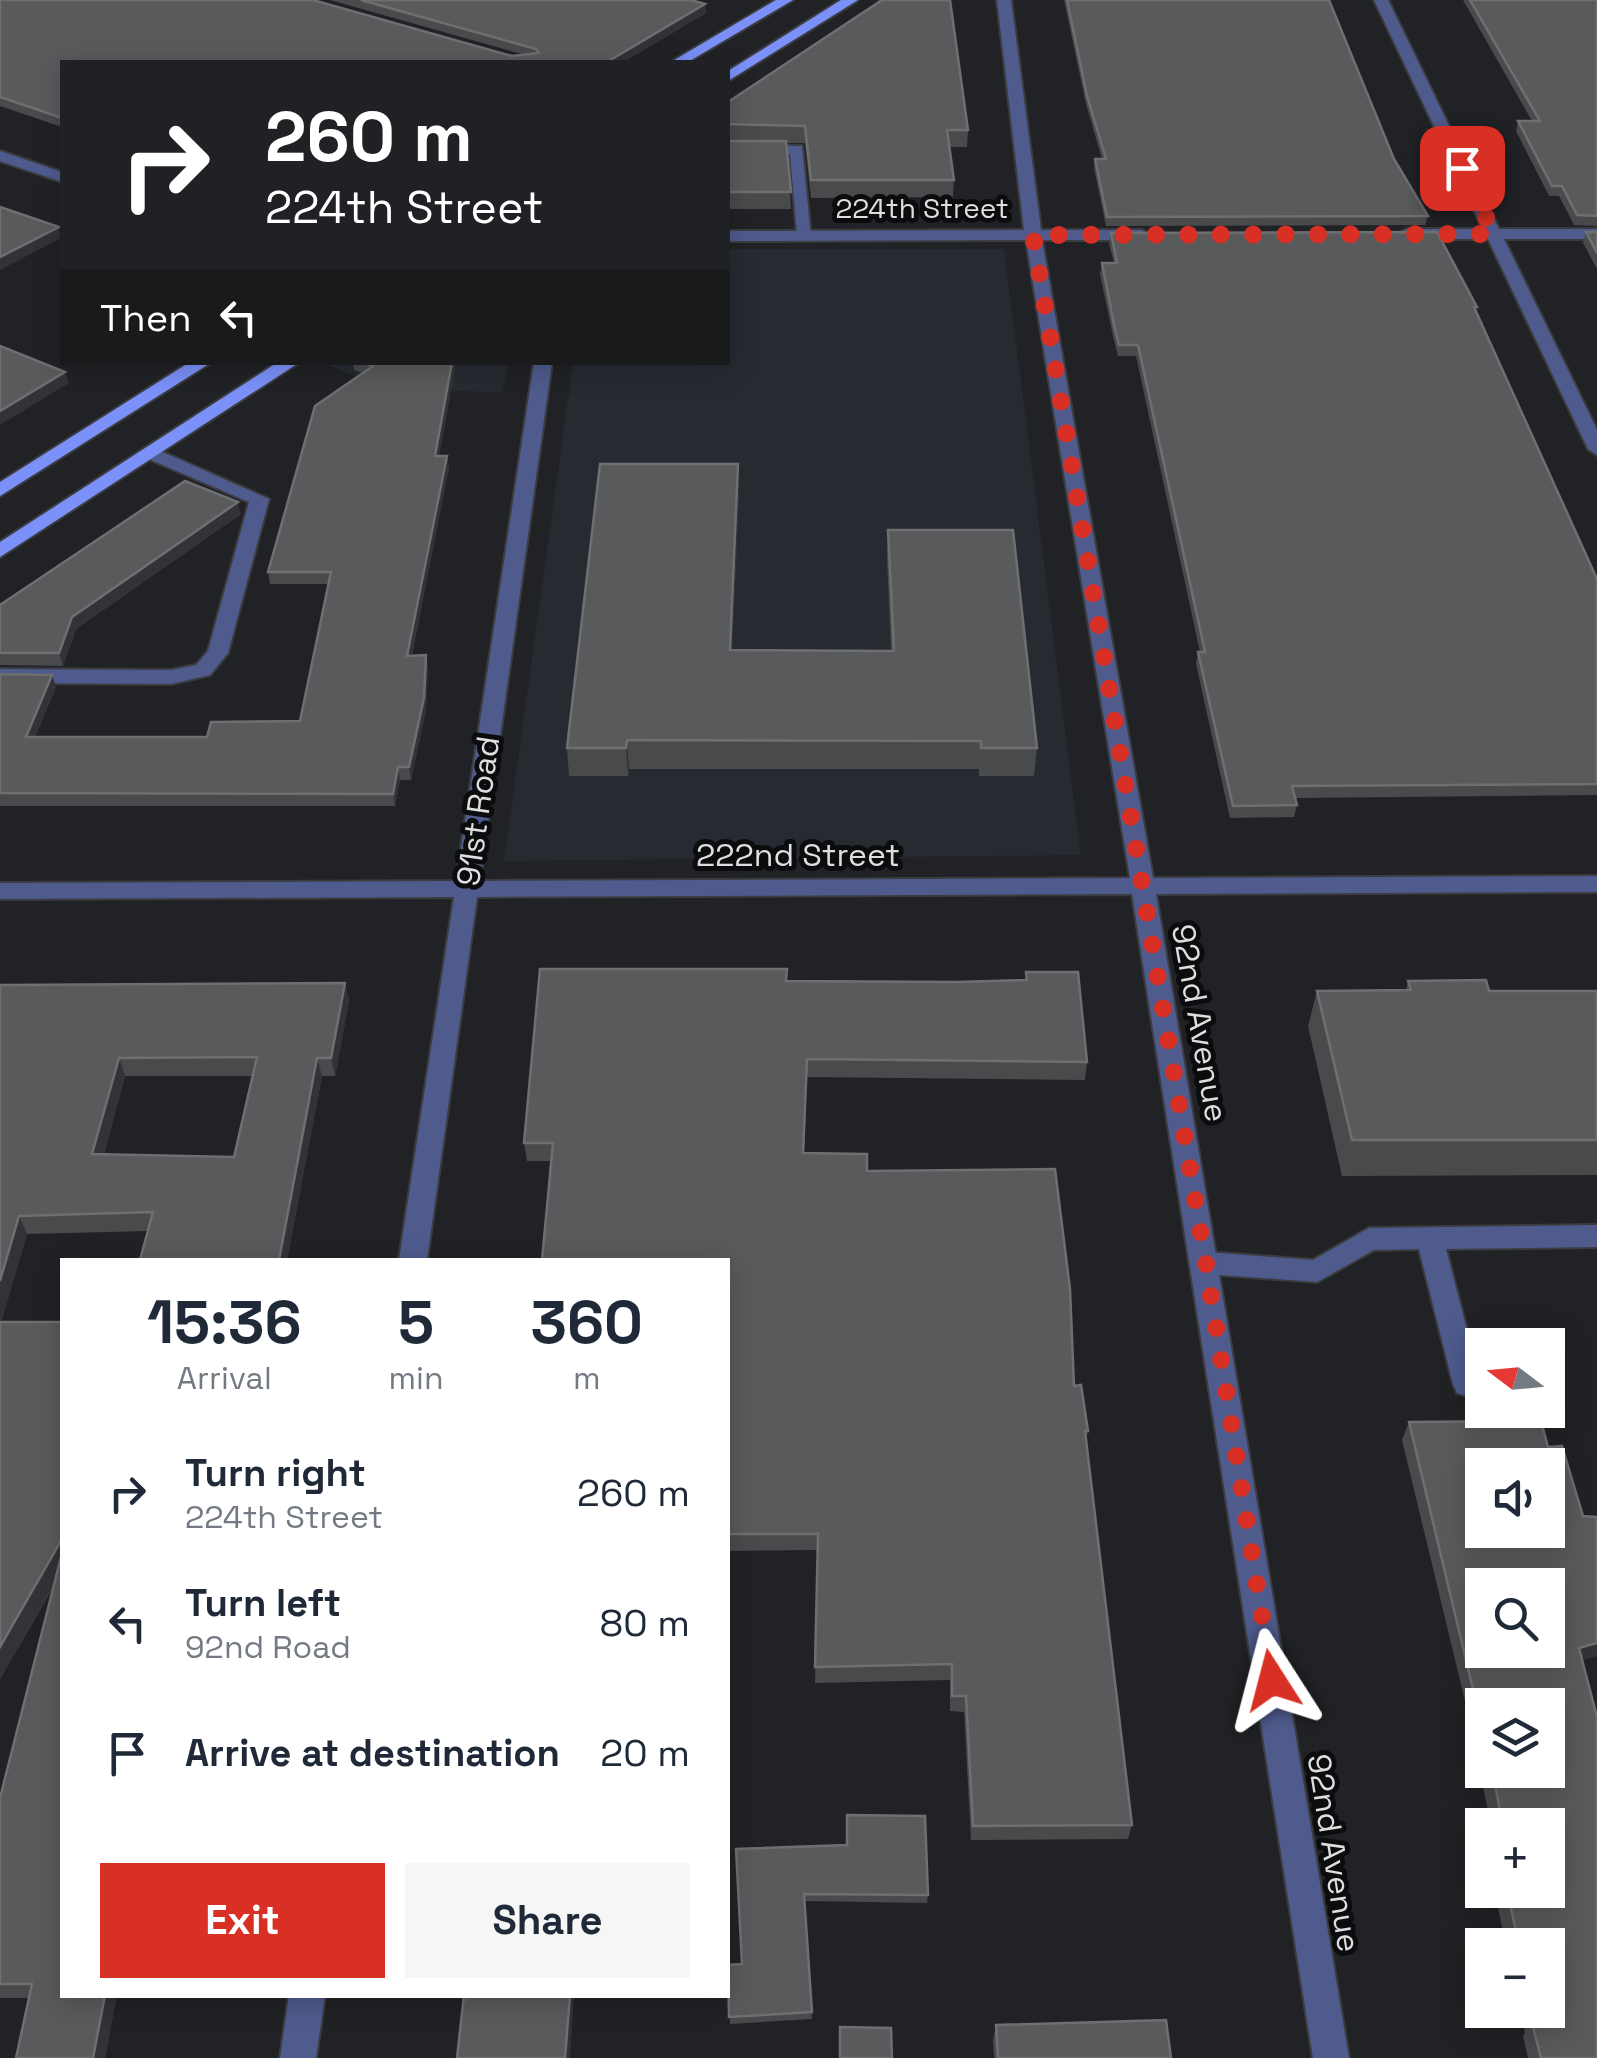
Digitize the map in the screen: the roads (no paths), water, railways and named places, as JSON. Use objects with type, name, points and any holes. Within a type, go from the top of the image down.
[{"type":"main road","points":[[681,60],[786,0]]},
{"type":"main road","points":[[730,76],[852,0]]},
{"type":"main road","points":[[0,490],[197,365]]},
{"type":"main road","points":[[0,550],[285,365]]},
{"type":"street","name":"92nd Avenue","points":[[1004,0],[1033,235],[1206,1264],[1331,2058]]},
{"type":"street","points":[[1382,0],[1597,449]]},
{"type":"street","points":[[730,149],[797,149],[805,235]]},
{"type":"street","points":[[0,156],[60,176]]},
{"type":"street","name":"224th Street","points":[[730,236],[1167,234]]},
{"type":"street","points":[[1398,234],[1597,234]]},
{"type":"street","name":"91st Road","points":[[413,1258],[543,365]]},
{"type":"street","points":[[0,676],[171,677],[203,670],[218,653],[259,499],[151,453]]},
{"type":"street","name":"222nd Street","points":[[0,891],[1597,884]]},
{"type":"street","points":[[1206,1264],[1317,1271],[1370,1239],[1597,1236]]},
{"type":"street","points":[[1430,1238],[1465,1376]]},
{"type":"street","points":[[298,2058],[308,1998]]}]
